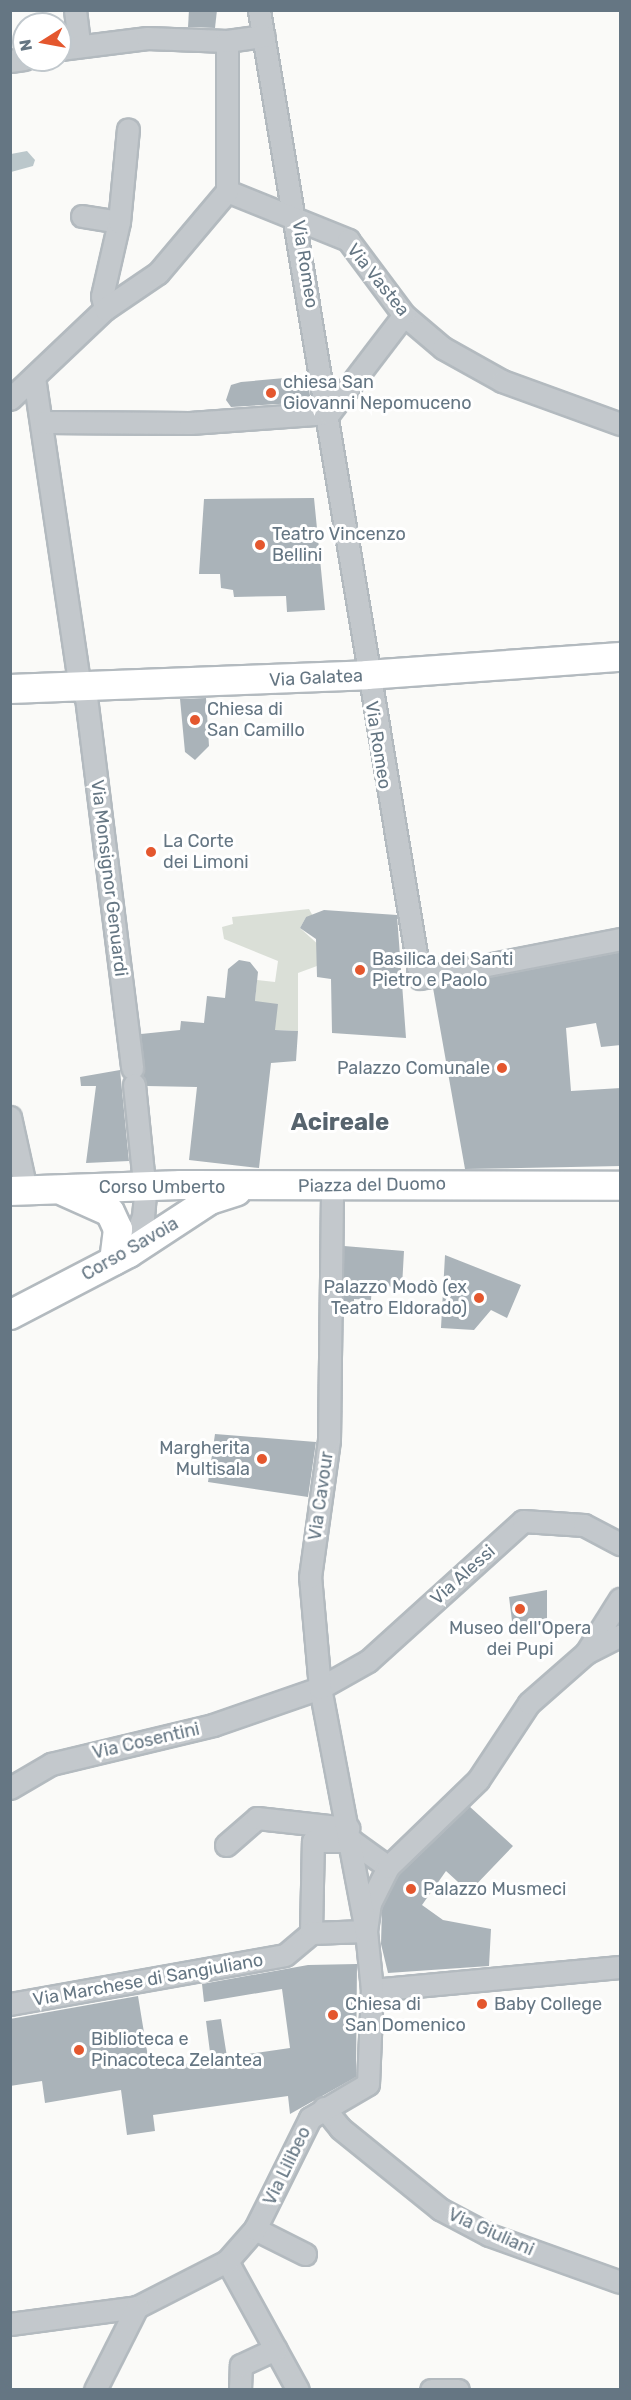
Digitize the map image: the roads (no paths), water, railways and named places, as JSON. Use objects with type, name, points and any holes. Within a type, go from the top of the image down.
[{"type":"street","points":[[72,32],[75,10]]},
{"type":"street","name":"Via Romeo","points":[[259,10],[298,218],[367,675],[420,978],[621,939]]},
{"type":"street","points":[[72,47],[264,36]]},
{"type":"street","points":[[10,399],[105,309],[158,273],[227,191],[226,86],[221,40]]},
{"type":"street","points":[[105,309],[102,296],[119,222],[128,129]]},
{"type":"street","name":"Via Vastea","points":[[227,191],[348,240],[404,315],[443,348],[502,381],[621,424]]},
{"type":"street","points":[[82,216],[119,222]]},
{"type":"street","points":[[44,422],[190,423],[329,413],[404,315]]},
{"type":"street","name":"Via Monsignor Genuardi","points":[[34,377],[44,422],[80,690],[86,697],[145,1186],[144,1217],[121,1257]]},
{"type":"street","name":"Via Galatea","points":[[10,689],[80,690],[367,675],[621,657]]},
{"type":"street","points":[[10,1117],[18,1190]]},
{"type":"street","name":"Piazza del Duomo","points":[[250,1187],[332,1184],[621,1186]]},
{"type":"street","name":"Via Cavour","points":[[332,1184],[329,1440],[310,1577],[320,1688],[340,1804],[350,1835],[366,1931]]},
{"type":"street","name":"Corso Umberto","points":[[18,1190],[145,1186],[250,1187]]},
{"type":"street","name":"Corso Savoia","points":[[10,1315],[121,1257],[210,1200],[250,1187]]},
{"type":"street","points":[[66,1188],[111,1212],[118,1229],[121,1257]]},
{"type":"street","name":"Via Alessi","points":[[320,1688],[368,1661],[523,1521],[584,1525],[621,1544]]},
{"type":"street","points":[[586,1653],[621,1599]]},
{"type":"street","points":[[621,1636],[586,1653],[529,1703],[478,1780],[388,1867],[370,1903],[366,1931],[372,1990],[621,1967]]},
{"type":"street","name":"Via Cosentini","points":[[10,1788],[51,1764],[213,1725],[320,1688]]},
{"type":"street","points":[[226,1845],[257,1818],[350,1835],[388,1867]]},
{"type":"street","points":[[350,1835],[313,1841],[311,1933],[366,1931]]},
{"type":"street","name":"Via Marchese di Sangiuliano","points":[[10,2004],[285,1955],[311,1933]]},
{"type":"street","name":"Via Lilibeo","points":[[10,2324],[137,2307],[227,2261],[255,2229],[310,2118],[368,2084],[372,1990]]},
{"type":"street","name":"Via Giuliani","points":[[324,2108],[340,2128],[440,2209],[489,2235],[621,2282]]},
{"type":"street","points":[[255,2229],[304,2254]]},
{"type":"street","points":[[227,2261],[298,2390]]},
{"type":"street","points":[[95,2390],[137,2307]]},
{"type":"street","points":[[240,2390],[241,2365],[276,2349]]},
{"type":"street","points":[[431,2390],[458,2390]]},
{"type":"place","name":"chiesa San Giovanni Nepomuceno","points":[[271,393]]},
{"type":"place","name":"Teatro Vincenzo Bellini","points":[[260,545]]},
{"type":"place","name":"Chiesa di San Camillo","points":[[195,720]]},
{"type":"place","name":"La Corte dei Limoni","points":[[151,852]]},
{"type":"place","name":"Basilica dei Santi Pietro e Paolo","points":[[360,970]]},
{"type":"place","name":"Palazzo Comunale","points":[[502,1068]]},
{"type":"place","name":"Palazzo Modò (ex Teatro Eldorado)","points":[[479,1298]]},
{"type":"place","name":"Margherita Multisala","points":[[262,1459]]},
{"type":"place","name":"Museo dell'Opera dei Pupi","points":[[520,1609]]},
{"type":"place","name":"Palazzo Musmeci","points":[[411,1889]]},
{"type":"place","name":"Baby College","points":[[482,2004]]},
{"type":"place","name":"Chiesa di San Domenico","points":[[333,2015]]},
{"type":"place","name":"Biblioteca e Pinacoteca Zelantea","points":[[79,2050]]},
{"type":"district","name":"Acireale","points":[[340,1123]]}]
